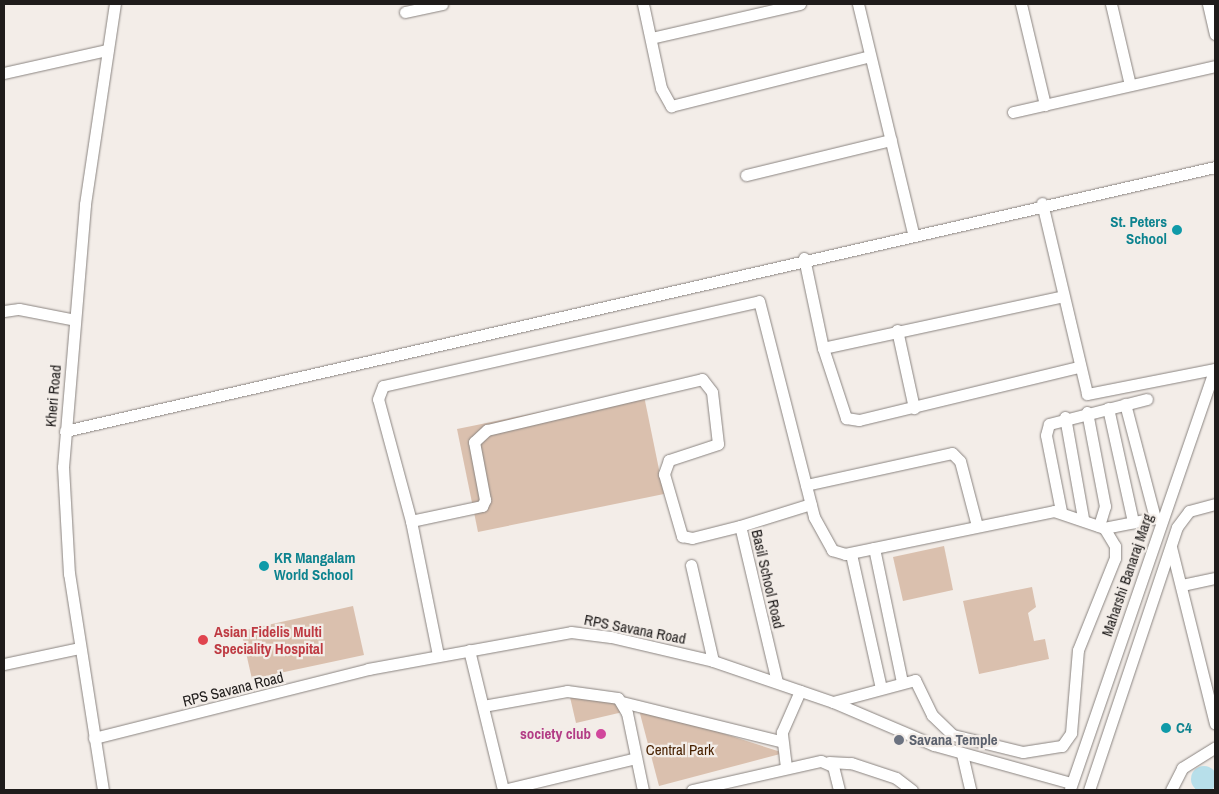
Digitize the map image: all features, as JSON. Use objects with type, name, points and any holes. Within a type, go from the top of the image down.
[{"type":"street","name":"Kheri Road","points":[[103,790],[79,648],[64,518],[65,430],[75,320],[107,50],[115,4]]},
{"type":"street","points":[[405,12],[442,4]]},
{"type":"street","points":[[643,4],[661,88],[671,106],[870,56]]},
{"type":"street","points":[[651,38],[800,4]]},
{"type":"street","points":[[858,4],[913,233]]},
{"type":"street","points":[[1021,4],[1045,105]]},
{"type":"street","points":[[1111,4],[1130,85]]},
{"type":"street","points":[[1208,4],[1215,34]]},
{"type":"street","points":[[4,73],[107,50]]},
{"type":"street","points":[[1013,112],[1215,66]]},
{"type":"street","points":[[746,174],[890,140]]},
{"type":"street","points":[[65,430],[1042,203],[1215,167]]},
{"type":"street","points":[[1042,203],[1083,389],[1091,395],[1215,369]]},
{"type":"street","points":[[804,258],[824,348],[846,418],[914,408],[1078,367]]},
{"type":"street","points":[[824,348],[898,330],[1063,296]]},
{"type":"street","points":[[438,656],[410,521],[378,399],[383,386],[755,300],[763,308],[811,504],[832,550],[851,554],[977,526],[1061,511],[1102,527],[1115,546],[1115,558],[1078,650],[1070,733],[1062,746],[1023,752],[953,735],[932,715],[918,683],[902,682],[833,702]]},
{"type":"street","points":[[4,311],[19,309],[75,320]]},
{"type":"street","points":[[898,330],[914,408]]},
{"type":"street","name":"Maharshi Banaraj Marg","points":[[1070,787],[1215,369]]},
{"type":"street","points":[[410,521],[482,506],[485,500],[474,442],[487,430],[702,379],[712,392],[718,444],[669,460],[664,474],[682,536],[692,538],[740,526]]},
{"type":"street","points":[[1061,511],[1046,435],[1049,424],[1065,417],[1147,399]]},
{"type":"street","points":[[1102,527],[1155,518],[1125,404]]},
{"type":"street","points":[[1108,408],[1133,522]]},
{"type":"street","points":[[1087,412],[1105,506],[1102,527]]},
{"type":"street","points":[[1065,417],[1083,518]]},
{"type":"street","points":[[806,485],[952,453],[960,461],[977,526]]},
{"type":"street","name":"Basil School Road","points":[[777,682],[740,526],[811,504]]},
{"type":"street","points":[[1089,790],[1183,516],[1215,504]]},
{"type":"street","points":[[1171,547],[1182,585],[1215,724]]},
{"type":"street","points":[[874,548],[902,682]]},
{"type":"street","points":[[851,554],[881,688]]},
{"type":"street","points":[[691,565],[713,661]]},
{"type":"street","points":[[1182,585],[1215,578]]},
{"type":"street","name":"RPS Savana Road","points":[[94,738],[438,656],[571,632],[611,637],[713,661],[833,702],[962,754],[1070,787]]},
{"type":"street","points":[[4,664],[79,648]]},
{"type":"street","points":[[469,650],[503,790],[636,758]]},
{"type":"street","points":[[483,706],[567,691],[598,692],[622,702],[780,741]]},
{"type":"street","points":[[786,767],[780,741],[800,691]]},
{"type":"street","points":[[622,702],[643,790]]},
{"type":"street","points":[[1171,790],[1182,768],[1215,747]]},
{"type":"street","points":[[962,754],[970,790]]},
{"type":"street","points":[[829,762],[839,790]]},
{"type":"street","points":[[692,790],[786,767],[829,762],[851,763],[896,778],[912,790]]},
{"type":"green space","points":[[643,391],[664,494],[478,532],[457,429]]},
{"type":"green space","points":[[944,546],[953,590],[903,601],[893,557]]},
{"type":"green space","points":[[1032,587],[1036,607],[1028,613],[1034,641],[1045,639],[1049,659],[979,674],[963,601]]},
{"type":"green space","points":[[353,606],[364,655],[252,679],[241,631]]},
{"type":"green space","points":[[570,697],[620,703],[623,712],[576,723]]},
{"type":"green space","name":"Central Park","points":[[638,706],[784,753],[659,786]]},
{"type":"water","points":[[1204,766],[1213,770],[1217,779],[1213,788],[1204,792],[1195,788],[1191,779],[1195,770]]},
{"type":"place","name":"St. Peters School","points":[[1177,230]]},
{"type":"place","name":"KR Mangalam World School","points":[[264,566]]},
{"type":"place","name":"Asian Fidelis Multi Speciality Hospital","points":[[203,640]]},
{"type":"place","name":"C4","points":[[1166,728]]},
{"type":"place","name":"society club","points":[[601,734]]},
{"type":"place","name":"Savana Temple","points":[[899,740]]}]
